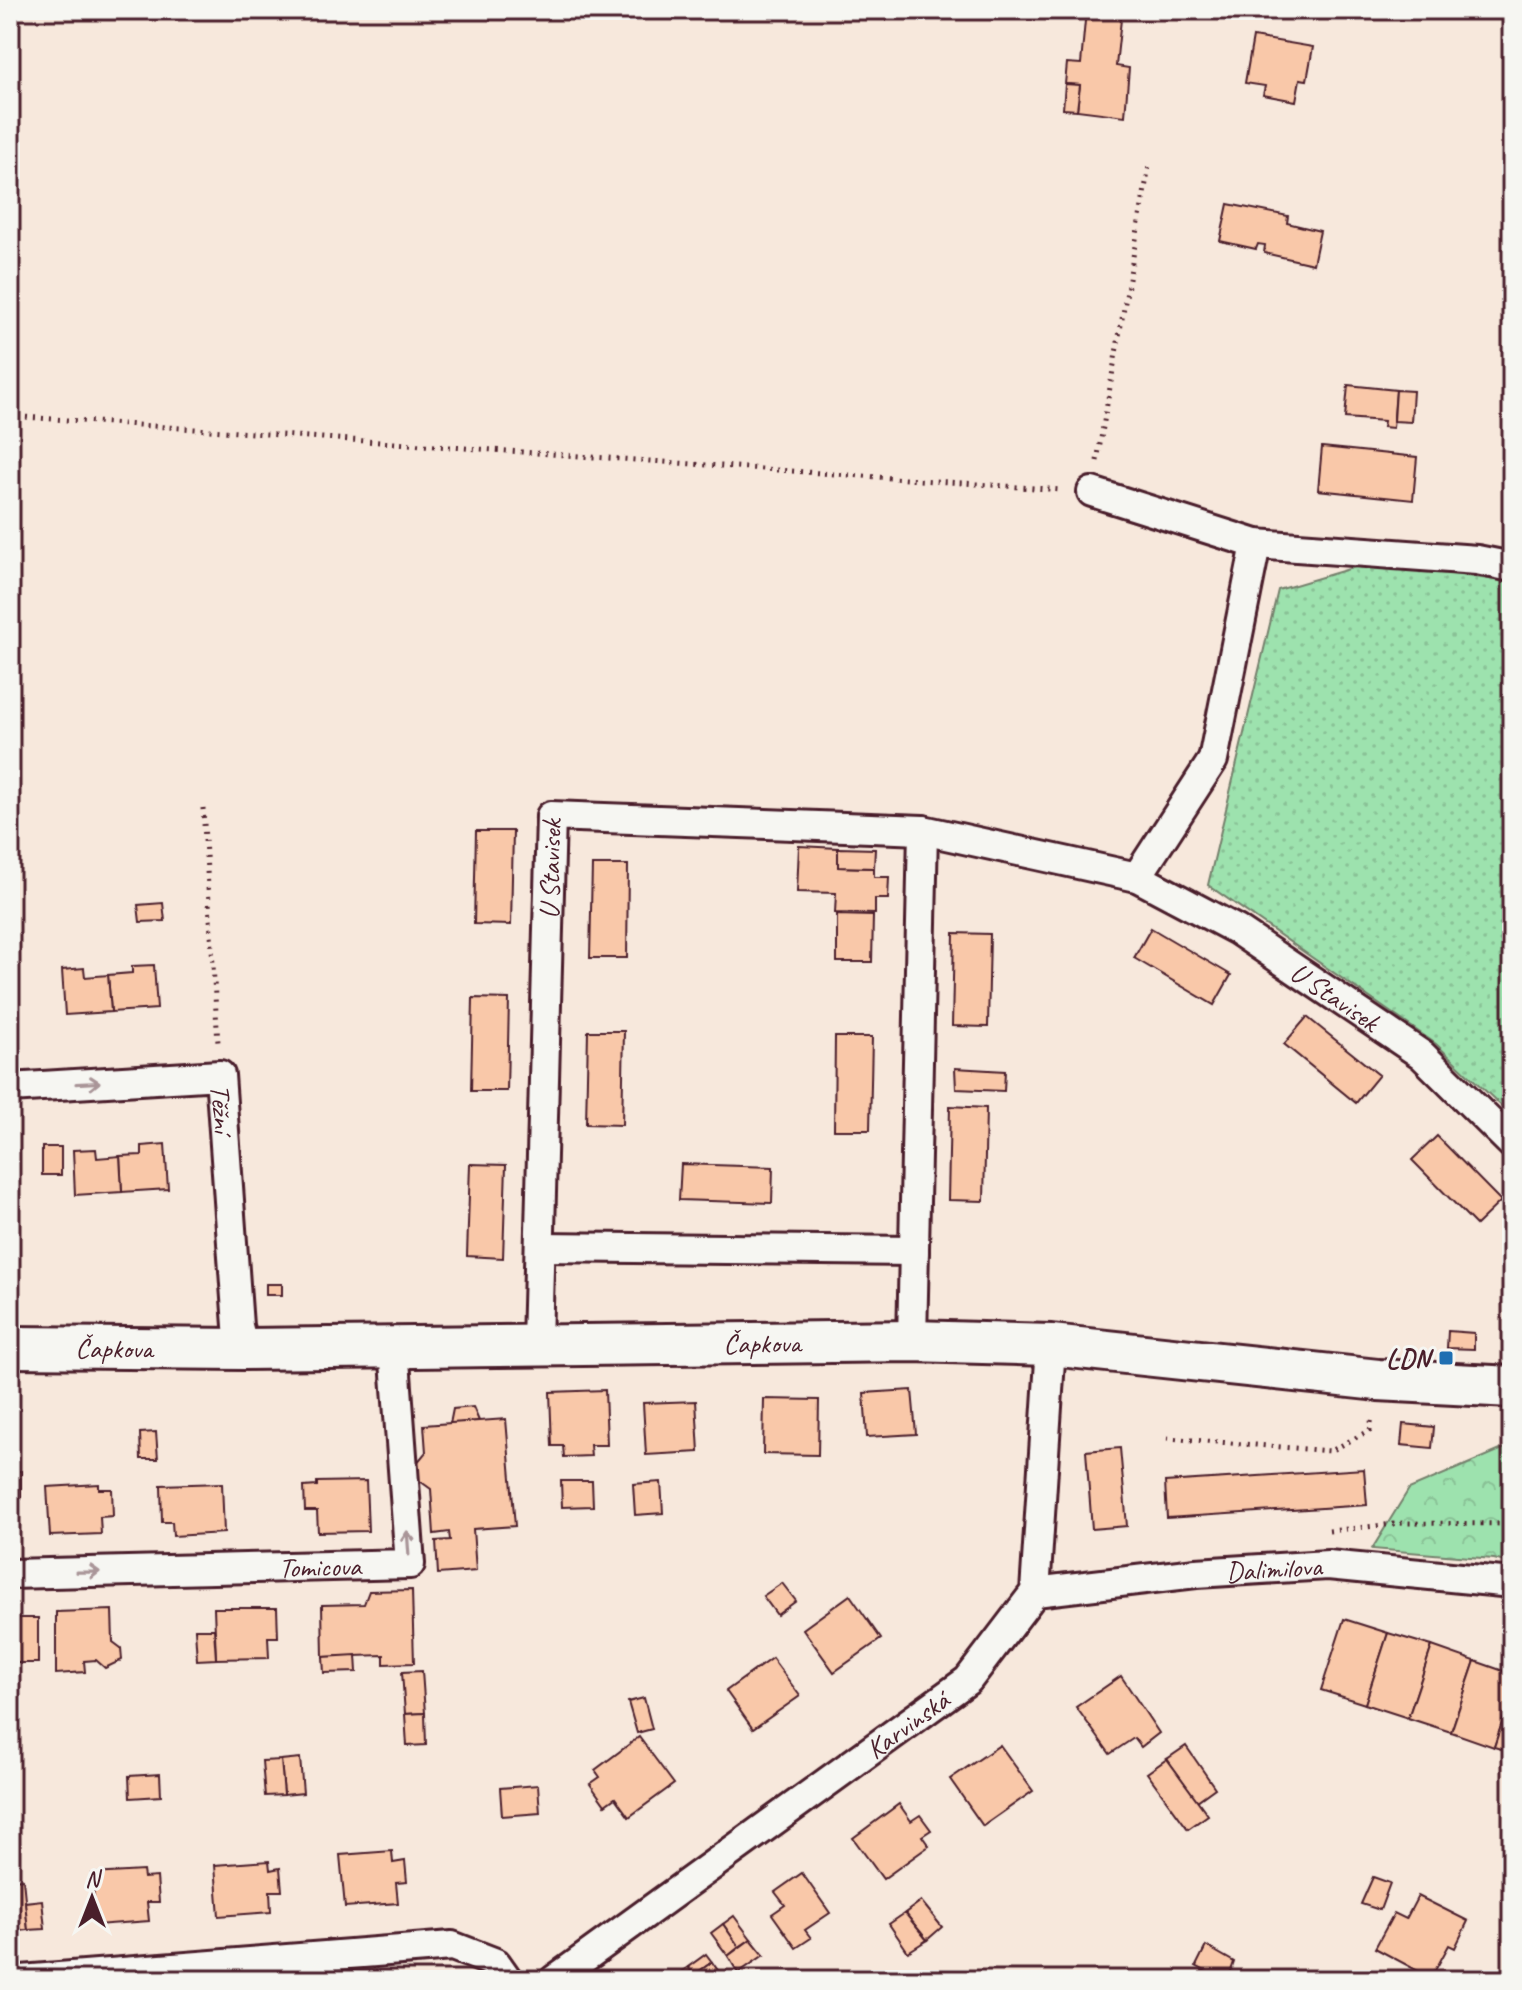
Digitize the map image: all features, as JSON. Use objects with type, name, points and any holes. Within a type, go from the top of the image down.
[{"type":"street","points":[[1092,492],[1256,544],[1477,560],[1512,567]]},
{"type":"street","points":[[1137,877],[1213,760],[1256,544]]},
{"type":"street","name":"U Stavisek","points":[[537,1343],[551,816],[923,830],[1137,877],[1237,930],[1422,1055],[1512,1144]]},
{"type":"street","points":[[912,1341],[923,830]]},
{"type":"street","name":"Těžní","points":[[10,1088],[220,1075],[238,1326],[244,1349]]},
{"type":"street","points":[[540,1247],[914,1251]]},
{"type":"street","name":"Čapkova","points":[[10,1347],[244,1349],[537,1343],[912,1341],[1051,1345],[1378,1380],[1512,1387]]},
{"type":"street","points":[[1035,1592],[1051,1345]]},
{"type":"street","name":"Tomicova","points":[[10,1574],[410,1564],[394,1347]]},
{"type":"street","name":"Dalimilova","points":[[1035,1592],[1196,1573],[1328,1565],[1512,1583]]},
{"type":"street","name":"Karvinská","points":[[554,1980],[968,1680],[1035,1592]]},
{"type":"street","points":[[21,1980],[452,1946],[496,1963],[508,1980]]},
{"type":"path","points":[[10,416],[1092,492],[1149,166]]},
{"type":"path","points":[[203,808],[220,1075]]},
{"type":"path","points":[[1167,1438],[1331,1451],[1370,1430],[1378,1380]]},
{"type":"green space","points":[[1369,563],[1512,582],[1512,1116],[1436,1044],[1208,885],[1278,590]]},
{"type":"green space","points":[[1512,1445],[1512,1564],[1494,1559],[1372,1549],[1409,1489]]},
{"type":"building","points":[[1086,10],[1122,10],[1116,66],[1129,68],[1125,116],[1077,110],[1080,85],[1065,84],[1067,63],[1081,64]]},
{"type":"building","points":[[1253,37],[1313,47],[1307,80],[1300,79],[1296,101],[1263,95],[1265,86],[1245,83]]},
{"type":"building","points":[[1065,84],[1080,85],[1077,110],[1063,109]]},
{"type":"building","points":[[1228,204],[1288,216],[1287,223],[1320,231],[1313,264],[1264,253],[1265,245],[1258,244],[1256,249],[1220,241]]},
{"type":"building","points":[[1348,385],[1396,390],[1393,428],[1383,427],[1384,421],[1345,418]]},
{"type":"building","points":[[1396,390],[1413,391],[1411,422],[1394,421]]},
{"type":"building","points":[[1322,447],[1417,457],[1413,500],[1318,490]]},
{"type":"building","points":[[476,831],[513,831],[511,925],[474,924]]},
{"type":"building","points":[[799,846],[838,848],[838,867],[874,868],[874,877],[889,877],[888,899],[875,899],[875,914],[835,913],[836,893],[797,892]]},
{"type":"building","points":[[838,848],[875,849],[874,868],[838,867]]},
{"type":"building","points":[[592,865],[628,865],[627,958],[590,958]]},
{"type":"building","points":[[163,903],[165,921],[140,922],[138,905]]},
{"type":"building","points":[[837,915],[873,916],[872,962],[837,962]]},
{"type":"building","points":[[1151,928],[1231,975],[1214,1005],[1134,958]]},
{"type":"building","points":[[954,933],[990,934],[988,1027],[952,1026]]},
{"type":"building","points":[[154,965],[157,1009],[111,1012],[108,975],[132,973],[132,966]]},
{"type":"building","points":[[84,968],[85,977],[108,975],[111,1012],[65,1015],[62,970]]},
{"type":"building","points":[[473,998],[509,999],[507,1091],[471,1091]]},
{"type":"building","points":[[1307,1017],[1379,1075],[1356,1103],[1284,1044]]},
{"type":"building","points":[[588,1031],[624,1031],[622,1125],[586,1124]]},
{"type":"building","points":[[835,1037],[872,1037],[870,1130],[834,1130]]},
{"type":"building","points":[[955,1068],[1005,1071],[1004,1091],[956,1089]]},
{"type":"building","points":[[950,1106],[986,1108],[984,1201],[948,1200]]},
{"type":"building","points":[[1437,1136],[1501,1201],[1476,1225],[1412,1160]]},
{"type":"building","points":[[165,1144],[168,1189],[122,1192],[120,1156],[142,1155],[142,1146]]},
{"type":"building","points":[[42,1147],[61,1147],[61,1175],[42,1175]]},
{"type":"building","points":[[96,1149],[97,1158],[120,1156],[122,1192],[75,1195],[73,1150]]},
{"type":"building","points":[[470,1164],[506,1165],[503,1258],[467,1256]]},
{"type":"building","points":[[681,1164],[773,1167],[772,1203],[679,1200]]},
{"type":"building","points":[[266,1284],[282,1284],[282,1295],[266,1295]]},
{"type":"building","points":[[1448,1331],[1474,1333],[1474,1349],[1447,1348]]},
{"type":"building","points":[[605,1390],[607,1445],[590,1445],[591,1456],[564,1457],[563,1446],[552,1446],[550,1392]]},
{"type":"building","points":[[912,1390],[916,1434],[867,1437],[864,1393]]},
{"type":"building","points":[[764,1399],[819,1400],[818,1455],[763,1454]]},
{"type":"building","points":[[696,1401],[699,1452],[646,1455],[643,1403]]},
{"type":"building","points":[[473,1407],[479,1421],[450,1424],[453,1409]]},
{"type":"building","points":[[506,1419],[515,1526],[473,1529],[476,1571],[438,1574],[436,1541],[450,1540],[449,1532],[434,1534],[431,1489],[417,1479],[416,1464],[426,1452],[424,1425]]},
{"type":"building","points":[[1403,1424],[1434,1427],[1432,1448],[1401,1445]]},
{"type":"building","points":[[156,1432],[158,1459],[141,1459],[140,1433]]},
{"type":"building","points":[[1120,1448],[1127,1526],[1092,1529],[1086,1451]]},
{"type":"building","points":[[1364,1469],[1367,1505],[1167,1518],[1165,1482]]},
{"type":"building","points":[[10,1471],[21,1471],[21,1499],[10,1499]]},
{"type":"building","points":[[366,1481],[368,1531],[318,1532],[317,1511],[305,1511],[304,1487],[317,1486],[317,1482]]},
{"type":"building","points":[[561,1481],[592,1481],[593,1506],[562,1507]]},
{"type":"building","points":[[661,1482],[663,1513],[635,1515],[633,1484]]},
{"type":"building","points":[[222,1483],[224,1533],[173,1536],[172,1522],[162,1522],[161,1485]]},
{"type":"building","points":[[99,1484],[99,1489],[112,1489],[113,1516],[100,1517],[101,1534],[50,1536],[47,1487]]},
{"type":"building","points":[[782,1583],[796,1601],[777,1615],[763,1596]]},
{"type":"building","points":[[412,1590],[414,1663],[384,1664],[384,1655],[323,1657],[322,1605],[364,1604],[369,1591]]},
{"type":"building","points":[[850,1595],[881,1639],[834,1672],[803,1629]]},
{"type":"building","points":[[214,1608],[277,1608],[278,1637],[268,1637],[269,1658],[216,1659]]},
{"type":"building","points":[[112,1610],[113,1642],[121,1648],[122,1660],[105,1668],[96,1660],[84,1661],[85,1672],[56,1674],[56,1612]]},
{"type":"building","points":[[15,1618],[38,1618],[38,1663],[16,1663]]},
{"type":"building","points":[[1344,1619],[1388,1633],[1365,1704],[1321,1690]]},
{"type":"building","points":[[195,1629],[214,1629],[216,1659],[197,1660]]},
{"type":"building","points":[[1388,1633],[1432,1646],[1408,1718],[1365,1704]]},
{"type":"building","points":[[1432,1646],[1475,1661],[1451,1732],[1408,1718]]},
{"type":"building","points":[[356,1655],[357,1672],[324,1673],[323,1657]]},
{"type":"building","points":[[772,1658],[800,1696],[753,1729],[726,1691]]},
{"type":"building","points":[[1475,1661],[1512,1674],[1512,1693],[1494,1747],[1451,1732]]},
{"type":"building","points":[[422,1671],[425,1713],[405,1714],[402,1672]]},
{"type":"building","points":[[1121,1676],[1159,1733],[1141,1747],[1134,1738],[1110,1754],[1076,1707]]},
{"type":"building","points":[[1512,1693],[1512,1752],[1494,1747]]},
{"type":"building","points":[[644,1698],[652,1729],[637,1733],[628,1702]]},
{"type":"building","points":[[425,1713],[426,1745],[407,1746],[405,1714]]},
{"type":"building","points":[[639,1737],[674,1784],[629,1817],[615,1798],[605,1805],[590,1784],[600,1777],[595,1770]]},
{"type":"building","points":[[1000,1745],[1033,1791],[983,1826],[950,1779]]},
{"type":"building","points":[[1186,1746],[1215,1788],[1197,1801],[1167,1759]]},
{"type":"building","points":[[300,1758],[303,1793],[284,1795],[281,1760]]},
{"type":"building","points":[[1167,1759],[1208,1815],[1188,1829],[1147,1773]]},
{"type":"building","points":[[281,1760],[284,1795],[265,1796],[262,1761]]},
{"type":"building","points":[[160,1774],[161,1796],[130,1798],[129,1776]]},
{"type":"building","points":[[538,1785],[540,1813],[502,1816],[500,1788]]},
{"type":"building","points":[[899,1804],[911,1821],[920,1815],[931,1830],[922,1836],[929,1846],[883,1879],[853,1838]]},
{"type":"building","points":[[392,1851],[393,1863],[405,1861],[407,1882],[396,1883],[398,1903],[345,1907],[340,1855]]},
{"type":"building","points":[[269,1861],[270,1870],[280,1868],[282,1891],[270,1891],[271,1912],[219,1916],[215,1865]]},
{"type":"building","points":[[143,1871],[144,1878],[157,1877],[159,1902],[147,1902],[149,1921],[96,1925],[92,1874]]},
{"type":"building","points":[[802,1873],[830,1913],[805,1930],[811,1938],[796,1948],[772,1914],[785,1905],[775,1892]]},
{"type":"building","points":[[1373,1877],[1390,1883],[1380,1910],[1361,1904]]},
{"type":"building","points":[[23,1879],[28,1930],[10,1932],[10,1880]]},
{"type":"building","points":[[1418,1896],[1468,1921],[1455,1948],[1449,1945],[1431,1978],[1375,1948],[1394,1913],[1406,1919]]},
{"type":"building","points":[[42,1900],[45,1929],[28,1930],[25,1902]]},
{"type":"building","points":[[921,1901],[942,1927],[927,1940],[905,1913]]},
{"type":"building","points":[[905,1913],[927,1940],[908,1952],[889,1924]]},
{"type":"building","points":[[734,1916],[751,1939],[739,1947],[723,1924]]},
{"type":"building","points":[[723,1924],[739,1947],[728,1956],[711,1933]]},
{"type":"building","points":[[751,1939],[764,1955],[738,1973],[728,1956]]},
{"type":"building","points":[[1206,1946],[1234,1962],[1228,1980],[1211,1980],[1214,1976],[1196,1966]]},
{"type":"building","points":[[706,1954],[712,1962],[694,1975],[688,1967]]},
{"type":"building","points":[[712,1962],[725,1980],[698,1980],[694,1975]]},
{"type":"building","points":[[688,1967],[698,1980],[669,1980]]},
{"type":"place","name":"LDN","points":[[1446,1358]]}]
